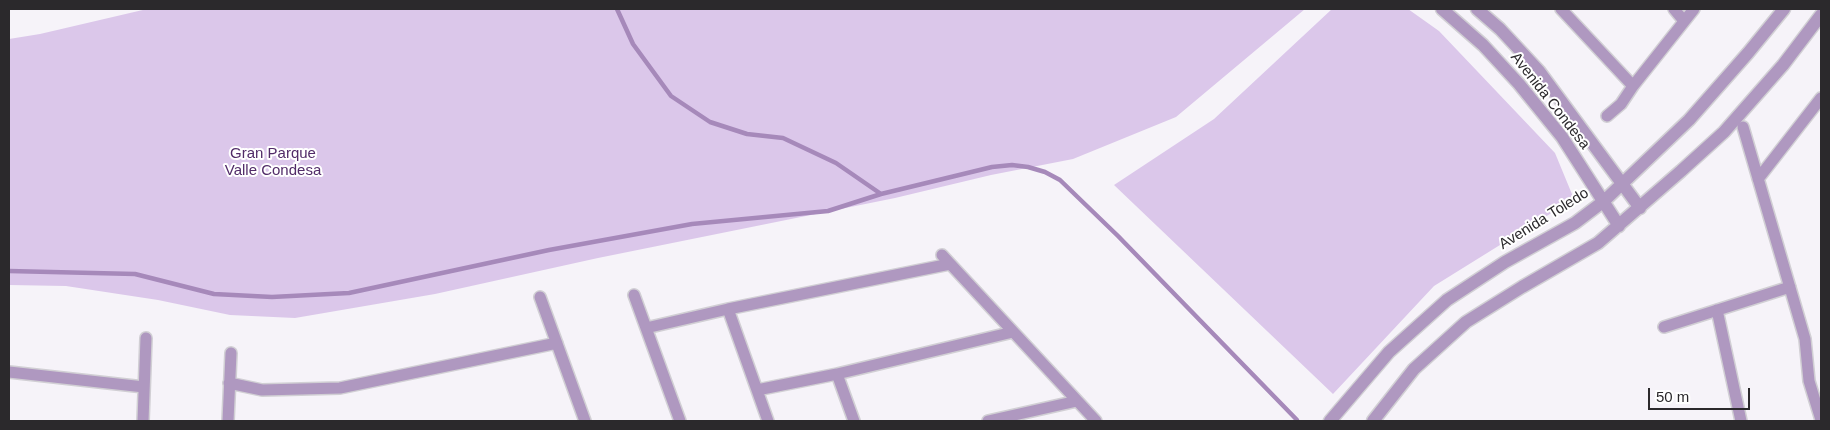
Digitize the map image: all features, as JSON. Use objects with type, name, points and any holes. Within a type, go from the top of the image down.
[{"type":"street","name":"Avenida Condesa","points":[[1442,9],[1483,45],[1519,84],[1562,137],[1619,226]]},
{"type":"street","name":"Avenida Condesa","points":[[1477,9],[1500,29],[1539,72],[1640,208]]},
{"type":"street","points":[[1561,9],[1633,86]]},
{"type":"street","points":[[1674,9],[1684,21]]},
{"type":"street","points":[[1607,116],[1621,104],[1694,9]]},
{"type":"street","name":"Avenida Toledo","points":[[1330,421],[1389,352],[1447,300],[1505,262],[1574,223],[1604,201],[1689,120],[1784,9]]},
{"type":"street","points":[[1373,421],[1414,369],[1466,322],[1598,243],[1640,208],[1724,132],[1783,65],[1821,15]]},
{"type":"street","points":[[1819,100],[1821,114]]},
{"type":"street","points":[[1758,180],[1819,100]]},
{"type":"street","points":[[1743,127],[1806,339],[1809,381],[1818,396],[1821,420]]},
{"type":"street","points":[[646,328],[946,260],[1096,421]]},
{"type":"street","points":[[1664,326],[1790,287]]},
{"type":"street","points":[[634,296],[680,421]]},
{"type":"street","points":[[540,297],[585,421]]},
{"type":"street","points":[[728,309],[768,421]]},
{"type":"street","points":[[1717,310],[1741,421]]},
{"type":"street","points":[[757,390],[837,374],[1013,332]]},
{"type":"street","points":[[143,421],[146,338]]},
{"type":"street","points":[[229,383],[262,390],[340,388],[557,343]]},
{"type":"street","points":[[228,421],[231,353]]},
{"type":"street","points":[[9,372],[144,387]]},
{"type":"street","points":[[837,374],[854,421]]},
{"type":"street","points":[[988,421],[1077,401]]},
{"type":"green space","name":"Gran Parque Valle Condesa","points":[[147,9],[1305,9],[1176,117],[1073,159],[435,294],[295,318],[230,315],[158,300],[66,286],[9,285],[9,39],[40,34]]},
{"type":"green space","points":[[1332,9],[1408,9],[1439,31],[1555,153],[1574,199],[1434,286],[1333,394],[1114,185],[1214,119]]},
{"type":"waterway","points":[[617,9],[633,44],[671,96],[710,122],[747,134],[783,138],[836,163],[881,194],[992,167],[1012,165],[1045,172],[1060,180],[1118,236],[1297,420]]},
{"type":"waterway","points":[[9,271],[135,274],[214,294],[272,297],[349,293],[549,250],[692,224],[828,211],[881,194]]}]
